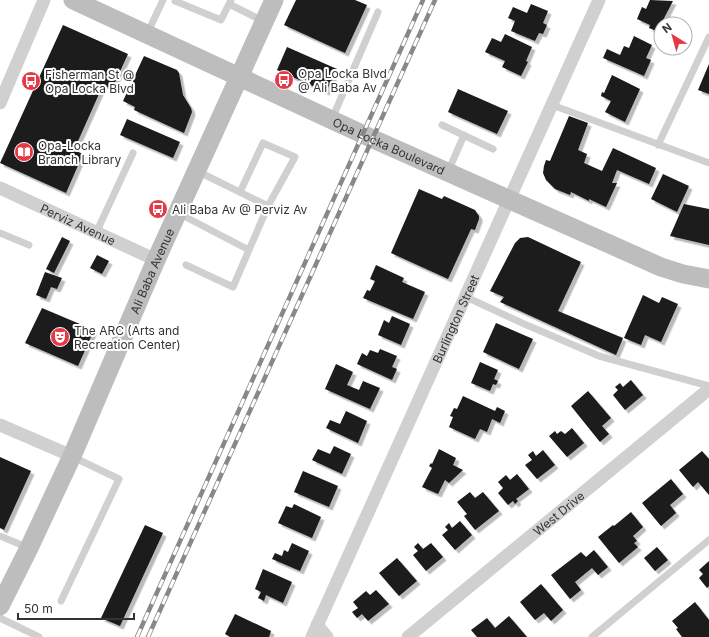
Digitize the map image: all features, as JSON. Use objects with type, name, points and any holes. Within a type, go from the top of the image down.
[{"type":"street","points":[[0,103],[44,0]]},
{"type":"street","name":"Opa Locka Boulevard","points":[[73,0],[448,173],[661,267],[709,280]]},
{"type":"street","name":"Ali Baba Avenue","points":[[0,606],[72,456],[156,260],[274,0]]},
{"type":"street","name":"Burlington Street","points":[[314,631],[599,0]]},
{"type":"street","name":"Perviz Avenue","points":[[0,188],[156,260]]},
{"type":"street","name":"West Drive","points":[[408,637],[709,388]]},
{"type":"street","points":[[0,425],[72,456]]},
{"type":"street","points":[[314,631],[327,637]]},
{"type":"lane","points":[[147,34],[163,0]]},
{"type":"lane","points":[[174,1],[221,20],[230,2],[264,21]]},
{"type":"lane","points":[[332,120],[378,12]]},
{"type":"lane","points":[[658,145],[709,37]]},
{"type":"lane","points":[[552,105],[709,163]]},
{"type":"lane","points":[[442,125],[493,149]]},
{"type":"lane","points":[[448,173],[464,135]]},
{"type":"lane","points":[[186,265],[233,287],[268,206],[295,157],[262,143],[240,192]]},
{"type":"lane","points":[[96,233],[133,153]]},
{"type":"lane","points":[[196,171],[268,206]]},
{"type":"lane","points":[[178,213],[249,250]]},
{"type":"lane","points":[[0,233],[29,245]]},
{"type":"lane","points":[[466,297],[599,356],[709,388]]},
{"type":"lane","points":[[61,601],[119,479],[72,456]]},
{"type":"lane","points":[[0,536],[29,548]]},
{"type":"lane","points":[[592,637],[709,540]]},
{"type":"lane","points":[[0,618],[39,637]]},
{"type":"building","points":[[296,0],[355,0],[367,5],[345,53],[284,25]]},
{"type":"building","points":[[650,0],[673,1],[665,16],[653,16],[653,30],[649,28],[650,25],[637,19],[642,7],[646,9]]},
{"type":"building","points":[[531,4],[548,11],[543,23],[547,25],[543,34],[539,33],[535,41],[511,31],[515,21],[508,18],[513,7],[527,13]]},
{"type":"building","points":[[63,25],[128,54],[112,89],[103,85],[74,150],[83,154],[66,193],[0,163]]},
{"type":"building","points":[[505,34],[532,47],[526,61],[528,62],[521,76],[502,67],[505,61],[485,52],[492,38],[501,42]]},
{"type":"building","points":[[634,36],[652,45],[646,58],[651,60],[644,76],[603,58],[607,49],[620,55],[624,46],[629,48]]},
{"type":"building","points":[[287,47],[337,69],[326,92],[277,70]]},
{"type":"building","points":[[144,56],[177,70],[179,73],[183,95],[192,112],[184,133],[134,110],[135,107],[123,101]]},
{"type":"building","points":[[709,64],[709,94],[698,90]]},
{"type":"building","points":[[612,75],[640,89],[625,122],[605,112],[611,101],[601,96],[602,92],[604,93]]},
{"type":"building","points":[[458,89],[508,111],[497,134],[448,112]]},
{"type":"building","points":[[569,116],[588,123],[578,150],[587,154],[584,163],[602,171],[613,148],[656,168],[649,184],[617,170],[612,183],[617,183],[606,207],[571,192],[570,195],[555,189],[546,180],[543,173],[544,166],[546,160],[550,161]]},
{"type":"building","points":[[127,119],[180,142],[173,158],[120,135]]},
{"type":"building","points":[[663,174],[689,186],[677,212],[651,199]]},
{"type":"building","points":[[419,189],[442,199],[444,196],[475,210],[479,216],[475,230],[471,229],[448,279],[391,253]]},
{"type":"building","points":[[684,204],[709,209],[709,245],[670,236]]},
{"type":"building","points":[[62,237],[70,241],[54,273],[46,269]]},
{"type":"building","points":[[528,237],[581,262],[558,311],[623,338],[616,355],[500,302],[504,297],[490,291],[515,243],[520,238]]},
{"type":"building","points":[[97,255],[109,261],[102,274],[90,268]]},
{"type":"building","points":[[376,265],[404,278],[402,282],[425,292],[413,319],[363,298],[367,290],[370,291],[375,281],[370,279]]},
{"type":"building","points":[[45,272],[62,278],[57,289],[51,287],[46,299],[36,295]]},
{"type":"building","points":[[643,295],[659,303],[662,297],[678,304],[661,342],[645,335],[641,345],[624,338]]},
{"type":"building","name":"The ARC (Arts and Recreation Center)","points":[[42,308],[94,330],[78,366],[25,343]]},
{"type":"building","points":[[392,316],[410,324],[401,345],[378,335],[384,320],[389,323]]},
{"type":"building","points":[[496,323],[533,339],[519,369],[483,352]]},
{"type":"building","points":[[380,349],[397,356],[392,367],[397,369],[392,380],[357,364],[362,353],[367,356],[370,350],[378,353]]},
{"type":"building","points":[[480,362],[498,370],[494,379],[498,381],[496,385],[493,384],[490,391],[471,383]]},
{"type":"building","points":[[336,364],[353,372],[347,385],[359,390],[363,381],[380,388],[370,409],[325,389]]},
{"type":"building","points":[[631,380],[643,395],[625,410],[613,395],[618,390],[615,387],[620,383],[623,387]]},
{"type":"building","points":[[588,391],[611,418],[602,426],[609,434],[600,442],[571,406]]},
{"type":"building","points":[[463,396],[495,411],[497,407],[505,411],[500,423],[492,419],[487,432],[480,429],[475,439],[449,427],[453,417],[450,416],[454,408],[457,409]]},
{"type":"building","points":[[346,411],[367,421],[358,443],[326,428],[330,420],[340,424]]},
{"type":"building","points":[[572,428],[584,443],[567,457],[549,436],[555,431],[557,434],[561,431],[565,434]]},
{"type":"building","points":[[334,446],[351,454],[342,474],[312,460],[318,449],[330,454]]},
{"type":"building","points":[[439,449],[456,458],[453,465],[463,470],[449,483],[445,480],[438,494],[422,487],[432,468],[429,466],[431,463],[432,464]]},
{"type":"building","points":[[543,450],[555,465],[537,479],[525,465],[532,460],[528,455],[533,451],[536,456]]},
{"type":"building","points":[[702,451],[709,459],[709,495],[698,482],[693,487],[679,470]]},
{"type":"building","points":[[0,457],[31,471],[4,530],[0,528]]},
{"type":"building","points":[[303,471],[338,486],[329,507],[294,492]]},
{"type":"building","points":[[517,474],[529,489],[516,499],[518,501],[515,504],[513,501],[508,505],[498,493],[503,488],[498,482],[506,475],[510,480]]},
{"type":"building","points":[[671,479],[683,494],[670,505],[676,513],[661,526],[642,503]]},
{"type":"building","points":[[470,492],[475,498],[483,492],[499,511],[475,530],[464,516],[467,514],[457,502]]},
{"type":"building","points":[[294,504],[321,517],[312,538],[278,523],[286,506],[292,508]]},
{"type":"building","points":[[631,512],[643,527],[633,536],[637,541],[634,543],[638,547],[619,563],[598,537]]},
{"type":"building","points":[[460,521],[472,535],[455,550],[442,535],[448,530],[445,527],[449,523],[452,528]]},
{"type":"building","points":[[145,525],[163,533],[120,626],[101,618]]},
{"type":"building","points":[[292,543],[309,551],[300,571],[272,559],[275,553],[282,556],[284,550],[288,552]]},
{"type":"building","points":[[418,543],[423,549],[431,543],[443,557],[426,571],[413,555],[418,551],[414,547]]},
{"type":"building","points":[[657,547],[668,560],[655,571],[644,558]]},
{"type":"building","points":[[594,550],[608,567],[598,575],[592,568],[575,582],[581,590],[570,599],[551,575],[581,552],[586,557]]},
{"type":"building","points":[[397,558],[417,581],[399,596],[379,573]]},
{"type":"building","points":[[709,561],[709,586],[707,588],[699,578],[703,574],[699,570]]},
{"type":"building","points":[[263,569],[292,582],[283,603],[266,595],[264,601],[258,598],[261,592],[255,589]]},
{"type":"building","points":[[541,584],[563,610],[551,621],[544,613],[535,620],[520,602]]},
{"type":"building","points":[[376,590],[389,604],[368,621],[362,614],[357,618],[352,612],[358,608],[353,602],[366,591],[370,595]]},
{"type":"building","points":[[695,602],[709,620],[709,637],[682,637],[676,629],[678,628],[672,621]]},
{"type":"building","points":[[235,614],[271,631],[269,637],[230,637],[225,634]]},
{"type":"building","points":[[509,616],[527,637],[477,637],[471,630],[487,618],[495,628]]},
{"type":"railway","points":[[137,637],[423,0]]},
{"type":"railway","points":[[148,637],[435,0]]},
{"type":"place","name":"Opa Locka Blvd @ Ali Baba Av","points":[[284,80]]},
{"type":"place","name":"Fisherman St @ Opa Locka Blvd","points":[[31,81]]},
{"type":"place","name":"Opa-Locka Branch Library","points":[[24,152]]},
{"type":"place","name":"Ali Baba Av @ Perviz Av","points":[[158,209]]},
{"type":"place","name":"The ARC (Arts and Recreation Center)","points":[[60,337]]}]
